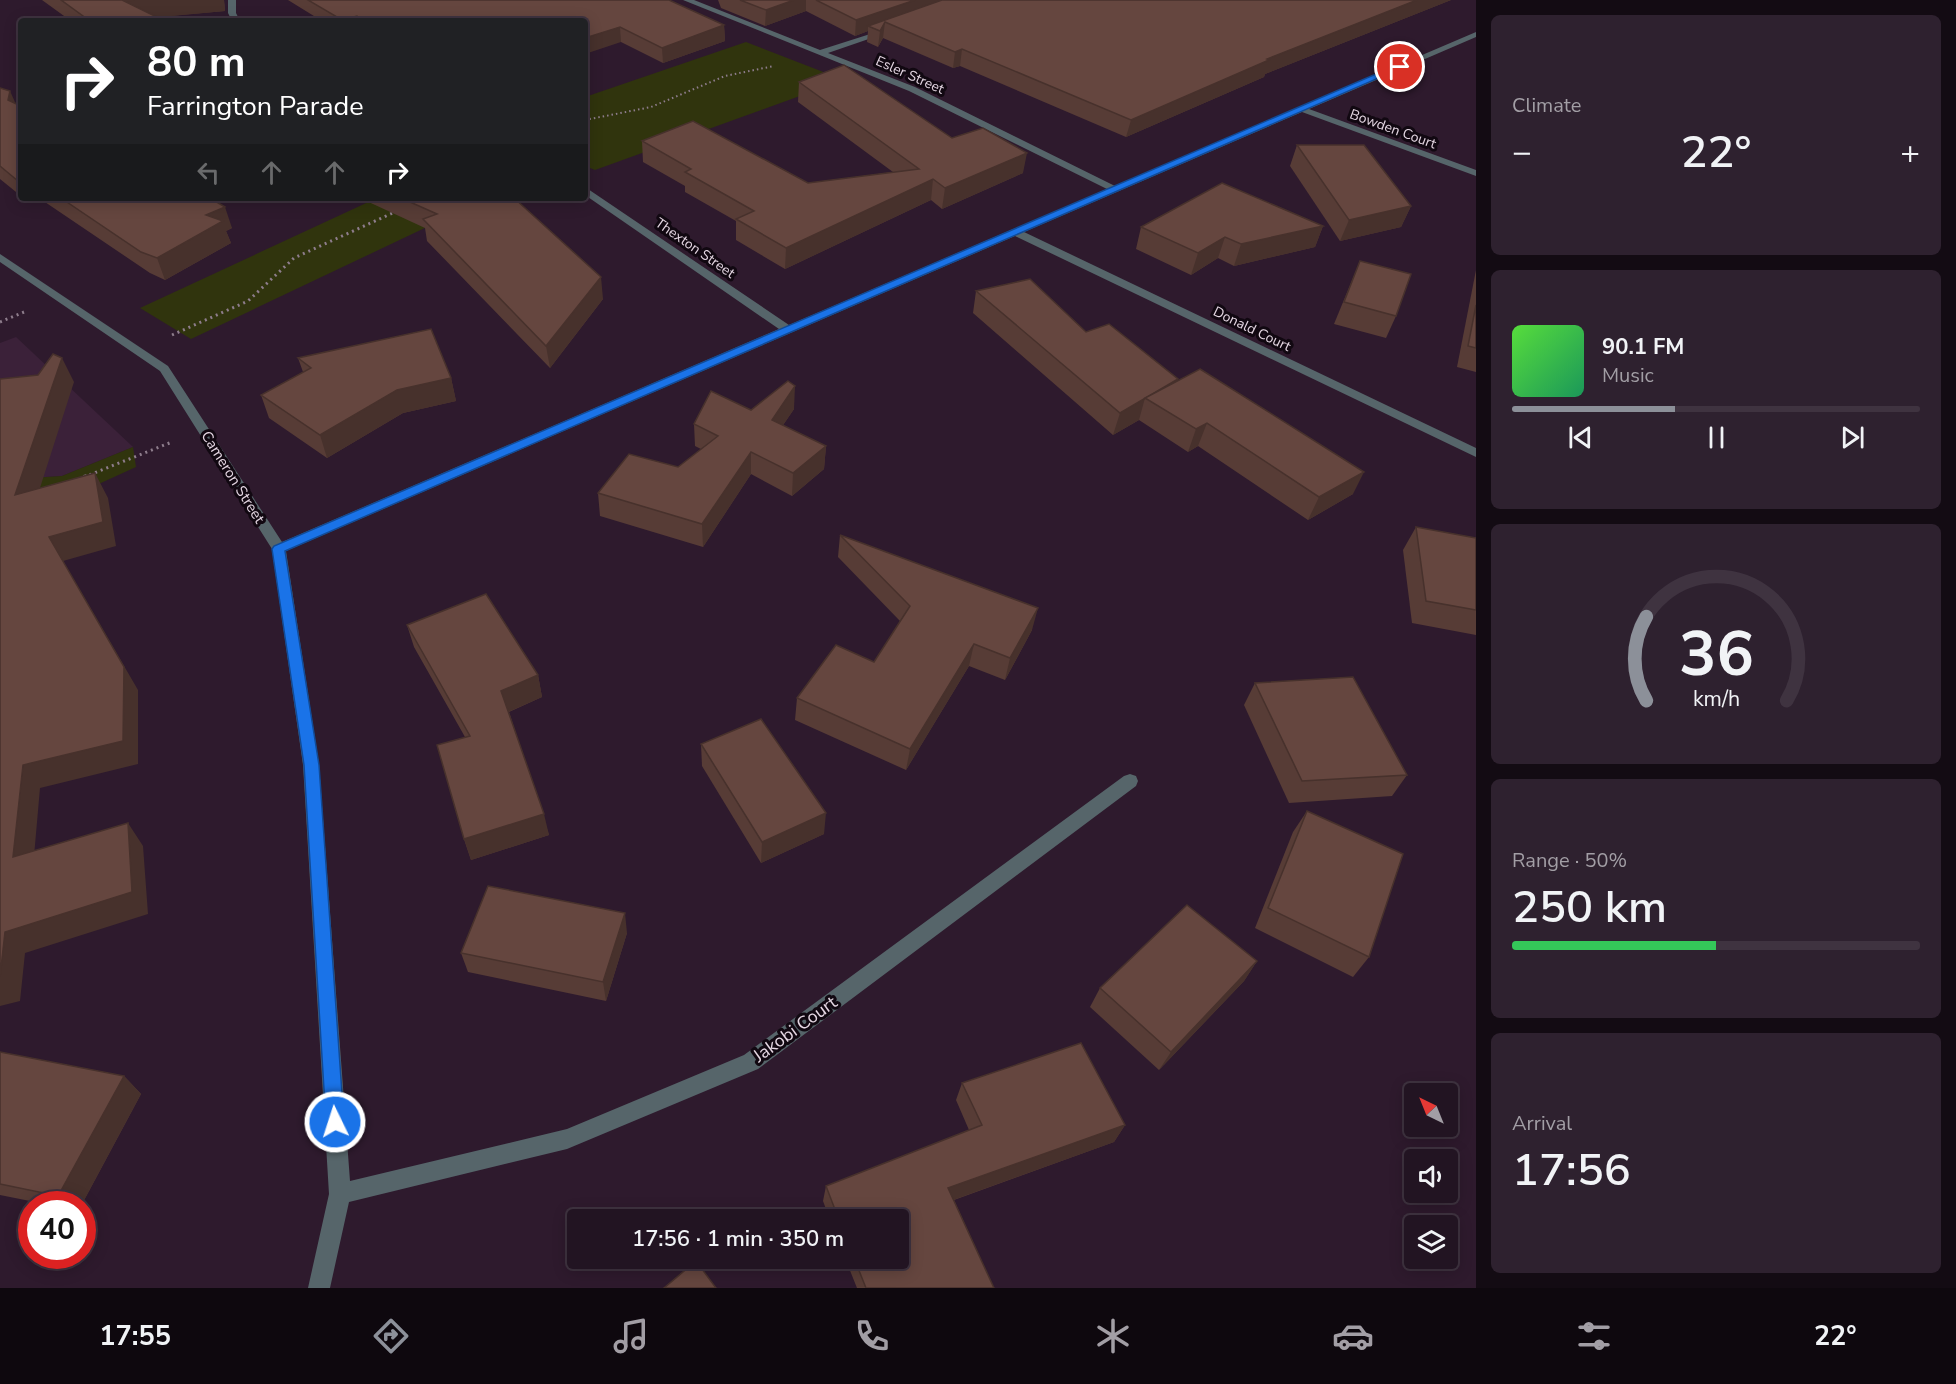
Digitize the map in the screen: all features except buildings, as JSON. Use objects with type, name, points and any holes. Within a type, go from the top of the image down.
[{"type":"street","points":[[232,0],[234,18]]},
{"type":"street","name":"Esler Street","points":[[687,0],[912,89],[1116,190]]},
{"type":"street","points":[[822,52],[898,26]]},
{"type":"street","points":[[279,549],[1476,34]]},
{"type":"street","name":"Bowden Court","points":[[1301,109],[1476,173]]},
{"type":"street","name":"Thexton Street","points":[[588,192],[788,330]]},
{"type":"street","name":"Donald Court","points":[[1015,232],[1476,453]]},
{"type":"street","name":"Cameron Street","points":[[0,257],[164,369],[279,549],[311,765],[340,1194],[319,1288]]},
{"type":"street","name":"Jakobi Court","points":[[340,1194],[567,1139],[751,1062],[1130,781]]},
{"type":"path","points":[[588,119],[651,107],[725,76],[801,61],[822,52]]},
{"type":"path","points":[[138,351],[248,301],[294,258],[405,207]]},
{"type":"path","points":[[82,478],[203,429]]},
{"type":"shaded area","points":[[16,337],[133,447],[62,476],[0,480],[0,343]]},
{"type":"green space","points":[[746,42],[844,80],[595,170],[588,167],[588,96]]},
{"type":"green space","points":[[371,201],[482,201],[191,339],[140,308]]},
{"type":"green space","points":[[133,447],[136,467],[0,529],[0,480],[62,476]]},
{"type":"route","points":[[335,1122],[311,765],[279,549],[1400,67]]}]
